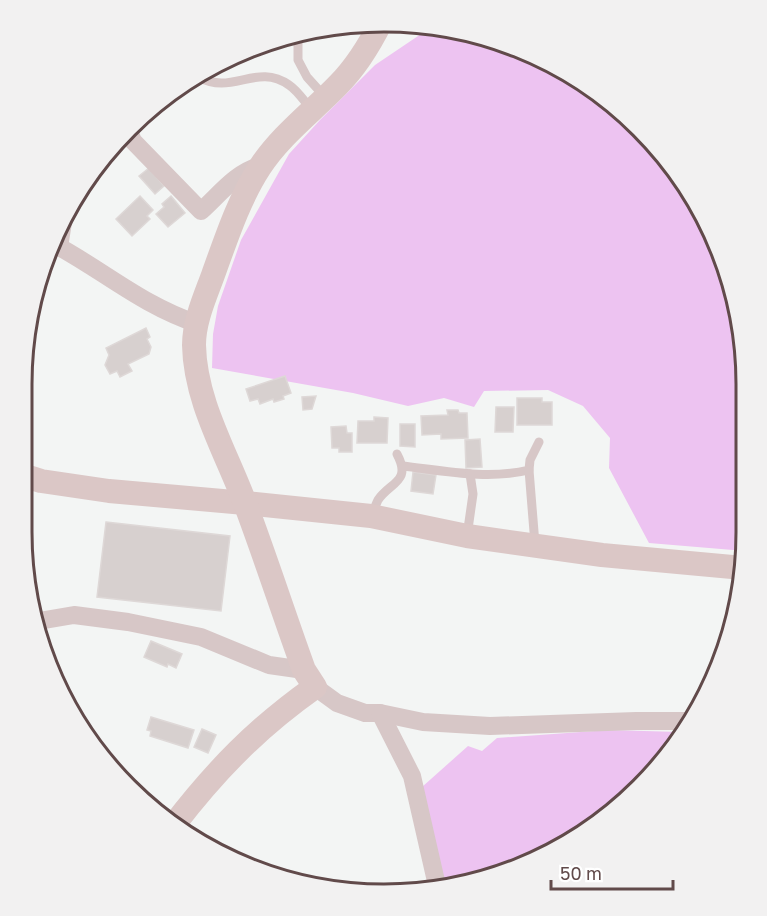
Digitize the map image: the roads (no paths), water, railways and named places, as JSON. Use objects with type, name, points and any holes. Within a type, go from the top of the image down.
[{"type":"street","points":[[310,679],[245,503],[206,407],[197,376],[194,343],[200,310],[237,211],[260,166],[286,135],[356,65],[376,32]]},
{"type":"street","points":[[132,138],[201,211],[237,177],[249,169],[260,166]]},
{"type":"street","points":[[58,249],[139,298],[171,315],[198,324]]},
{"type":"street","points":[[32,478],[109,491],[371,516],[467,536],[535,546],[602,555],[733,567]]},
{"type":"street","points":[[42,620],[74,615],[128,622],[201,637],[269,666],[310,679],[337,703],[365,713],[380,713],[423,722],[490,726],[680,721]]},
{"type":"street","points":[[179,819],[239,748],[288,706],[310,679]]},
{"type":"street","points":[[380,713],[412,776],[436,880]]},
{"type":"lane","points":[[298,42],[298,60],[318,103]]},
{"type":"lane","points":[[205,81],[210,84],[223,84],[261,75],[276,77],[318,103]]},
{"type":"lane","points":[[535,546],[530,460],[539,442]]},
{"type":"lane","points":[[371,516],[379,498],[393,487],[402,474],[403,465],[397,454]]},
{"type":"lane","points":[[403,465],[470,474],[512,474],[530,470]]},
{"type":"lane","points":[[467,536],[473,494],[470,474]]}]
